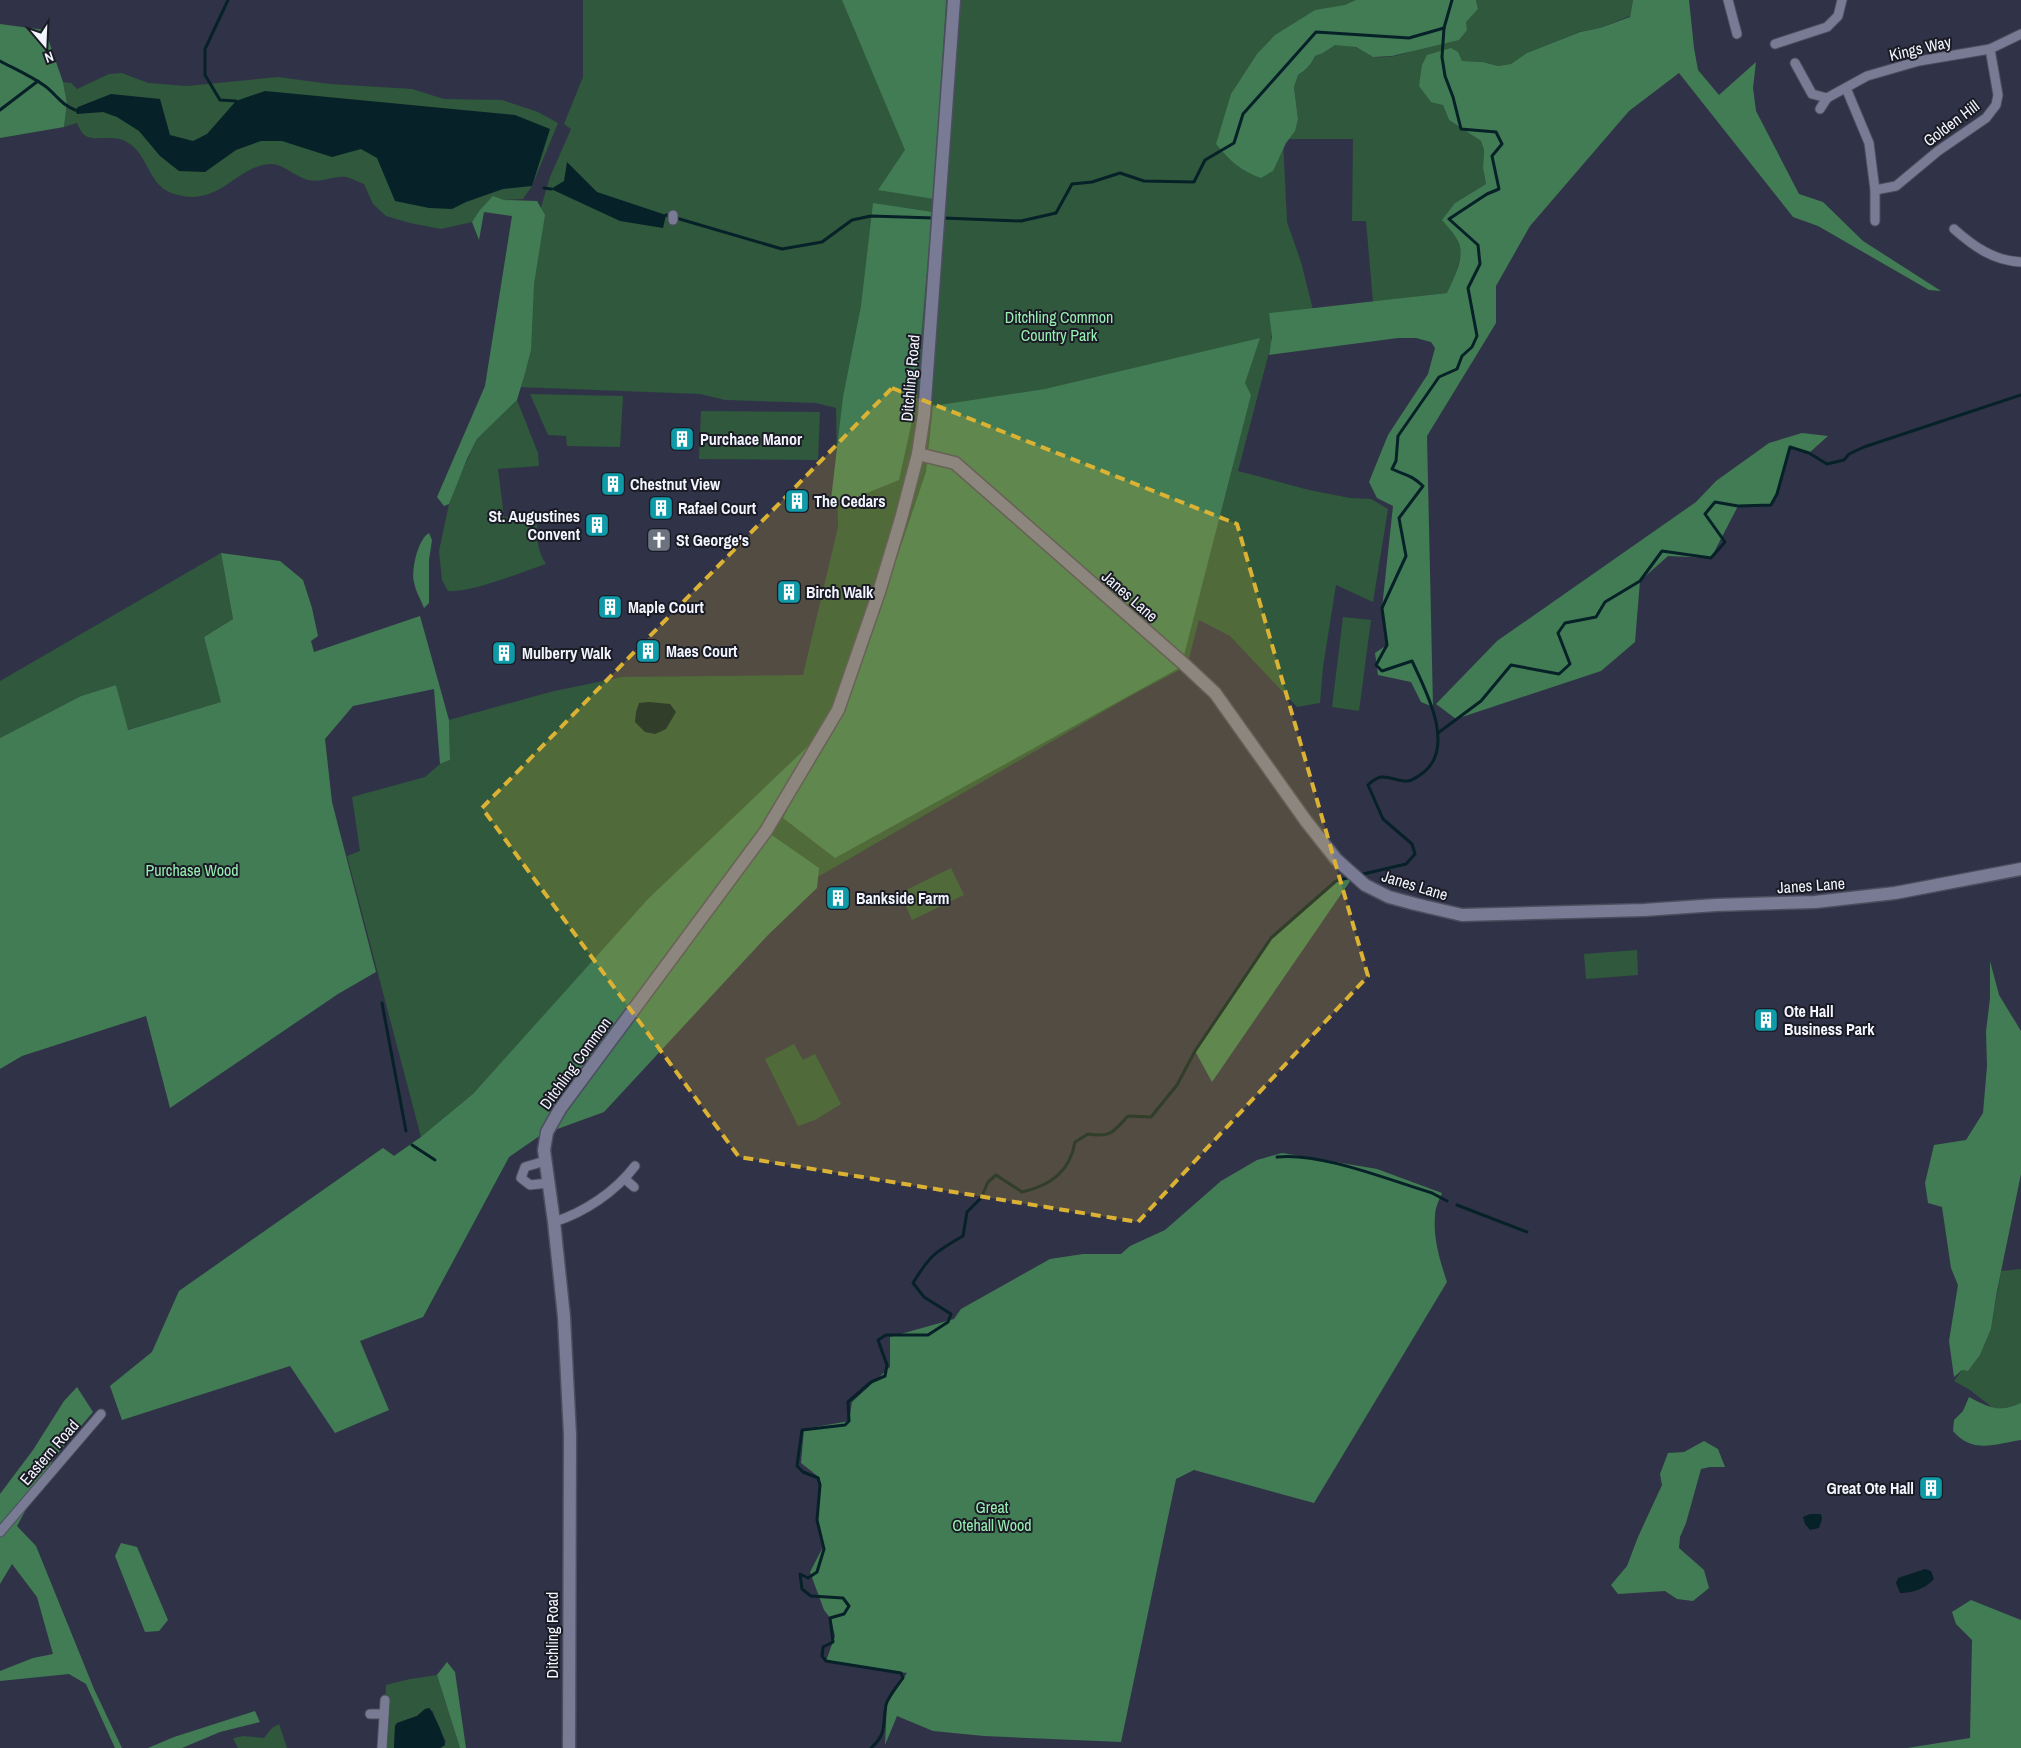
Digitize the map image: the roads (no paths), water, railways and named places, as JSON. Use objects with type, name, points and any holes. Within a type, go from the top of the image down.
[{"type":"main road","name":"Ditchling Road","points":[[819,742],[838,710],[879,592],[918,454],[924,405],[954,0]]},
{"type":"main road","name":"Janes Lane","points":[[918,454],[955,463],[1215,693],[1306,821],[1336,858],[1365,886],[1394,899],[1462,916],[1644,910],[1716,905],[1815,902],[1895,893],[2021,870]]},
{"type":"main road","name":"Ditchling Common","points":[[569,1522],[570,1435],[564,1317],[554,1222],[545,1161],[547,1132],[560,1109],[766,832],[819,742]]},
{"type":"main road","name":"Ditchling Road","points":[[569,1522],[569,1748]]},
{"type":"street","points":[[1728,0],[1737,34]]},
{"type":"street","points":[[1775,44],[1827,27],[1838,16],[1842,0]]},
{"type":"street","name":"Kings Way","points":[[1820,109],[1827,98],[1866,76],[1918,61],[1990,49],[2021,34]]},
{"type":"street","name":"Golden Hill","points":[[1875,190],[1896,186],[1938,151],[1986,118],[1996,105],[1998,95],[1990,49]]},
{"type":"street","points":[[1795,63],[1812,94],[1827,98]]},
{"type":"street","points":[[1846,88],[1869,144],[1875,190],[1874,221]]},
{"type":"street","points":[[1954,229],[1982,251],[2002,259],[2021,262]]},
{"type":"street","points":[[545,1161],[525,1167],[521,1178],[530,1185],[548,1184]]},
{"type":"street","points":[[554,1222],[574,1215],[596,1202],[625,1179],[635,1166]]},
{"type":"street","points":[[625,1179],[634,1187]]},
{"type":"street","name":"Eastern Road","points":[[0,1532],[102,1414]]},
{"type":"street","points":[[382,1748],[385,1700]]},
{"type":"street","points":[[370,1714],[384,1714]]},
{"type":"water","points":[[265,91],[515,115],[550,129],[532,186],[503,189],[452,209],[429,208],[395,201],[377,158],[361,149],[332,157],[282,141],[261,141],[236,150],[205,172],[179,171],[160,156],[139,131],[117,117],[103,112],[77,114],[75,110],[78,107],[111,94],[160,99],[170,135],[193,141],[207,134],[236,101]]},
{"type":"water","points":[[567,162],[597,192],[666,215],[663,228],[620,221],[551,189],[564,181]]},
{"type":"water","points":[[639,703],[670,704],[676,712],[666,729],[655,734],[645,732],[635,722]]},
{"type":"water","points":[[1810,1514],[1821,1514],[1822,1519],[1819,1528],[1810,1530],[1805,1524],[1803,1517]]},
{"type":"water","points":[[1925,1569],[1931,1571],[1934,1579],[1918,1590],[1900,1593],[1896,1583],[1898,1578]]},
{"type":"water","points":[[429,1708],[439,1726],[445,1745],[440,1748],[394,1748],[395,1726],[397,1723],[417,1716]]},
{"type":"waterway","points":[[228,0],[205,49],[205,75],[220,100],[236,101]]},
{"type":"waterway","points":[[1359,875],[1406,864],[1415,854],[1412,844],[1383,819],[1368,785],[1381,777],[1405,781],[1415,779],[1433,761],[1437,748],[1438,733],[1435,717],[1424,686],[1412,661],[1382,671],[1376,665],[1387,645],[1382,608],[1406,556],[1399,518],[1423,486],[1411,477],[1392,469],[1396,461],[1398,436],[1439,377],[1457,369],[1462,356],[1472,347],[1477,336],[1468,288],[1480,264],[1478,245],[1449,219],[1487,194],[1499,189],[1492,156],[1502,144],[1496,132],[1461,129],[1453,97],[1445,76],[1442,57],[1444,28],[1452,0]]},
{"type":"waterway","points":[[943,218],[1021,221],[1056,213],[1072,184],[1092,182],[1120,173],[1144,181],[1194,182],[1205,160],[1234,143],[1243,114],[1316,32],[1409,38],[1444,28]]},
{"type":"waterway","points":[[0,61],[40,82],[66,105],[75,110]]},
{"type":"waterway","points":[[0,110],[38,81]]},
{"type":"waterway","points":[[544,188],[551,189]]},
{"type":"waterway","points":[[666,215],[782,249],[822,242],[852,220],[871,216],[933,218]]},
{"type":"waterway","points":[[1438,733],[1481,701],[1511,665],[1559,674],[1570,664],[1558,633],[1565,623],[1596,617],[1605,602],[1640,581],[1662,551],[1711,558],[1725,542],[1705,514],[1715,502],[1738,506],[1771,505],[1777,494],[1790,447],[1809,453],[1827,464],[1844,460],[1849,454],[1864,447],[2021,395]]},
{"type":"waterway","points":[[871,1748],[882,1733],[887,1702],[903,1678],[901,1673],[826,1661],[822,1656],[823,1647],[833,1642],[830,1618],[844,1614],[849,1606],[843,1598],[811,1596],[802,1589],[800,1574],[808,1578],[817,1572],[824,1549],[817,1520],[820,1485],[818,1478],[803,1472],[797,1466],[802,1430],[845,1425],[849,1421],[848,1402],[871,1382],[885,1376],[887,1365],[878,1340],[886,1335],[928,1335],[948,1322],[951,1314],[924,1297],[913,1283],[934,1255],[963,1236],[967,1212],[981,1198],[988,1182],[996,1175],[1022,1192],[1041,1186],[1057,1176],[1069,1162],[1075,1142],[1088,1134],[1107,1134],[1119,1126],[1128,1116],[1151,1117],[1177,1085],[1195,1051],[1271,938],[1336,881],[1351,877]]},
{"type":"waterway","points":[[382,1003],[406,1131]]},
{"type":"waterway","points":[[412,1145],[435,1160]]},
{"type":"waterway","points":[[1277,1157],[1313,1159],[1355,1168],[1432,1193],[1447,1201]]},
{"type":"waterway","points":[[1457,1205],[1527,1232]]},
{"type":"place","name":"Purchace Manor","points":[[682,439]]},
{"type":"place","name":"Chestnut View","points":[[613,484]]},
{"type":"place","name":"The Cedars","points":[[797,501]]},
{"type":"place","name":"Rafael Court","points":[[661,508]]},
{"type":"place","name":"St. Augustines Convent","points":[[597,525]]},
{"type":"place","name":"St George's","points":[[659,540]]},
{"type":"place","name":"Birch Walk","points":[[789,592]]},
{"type":"place","name":"Maple Court","points":[[610,607]]},
{"type":"place","name":"Maes Court","points":[[648,651]]},
{"type":"place","name":"Mulberry Walk","points":[[504,653]]},
{"type":"place","name":"Bankside Farm","points":[[838,898]]},
{"type":"place","name":"Ote Hall Business Park","points":[[1766,1020]]},
{"type":"place","name":"Great Ote Hall","points":[[1931,1488]]},
{"type":"park label","name":"Ditchling Common Country Park","points":[[1059,326]]},
{"type":"park label","name":"Purchase Wood","points":[[192,870]]},
{"type":"park label","name":"Great Otehall Wood","points":[[992,1516]]}]
